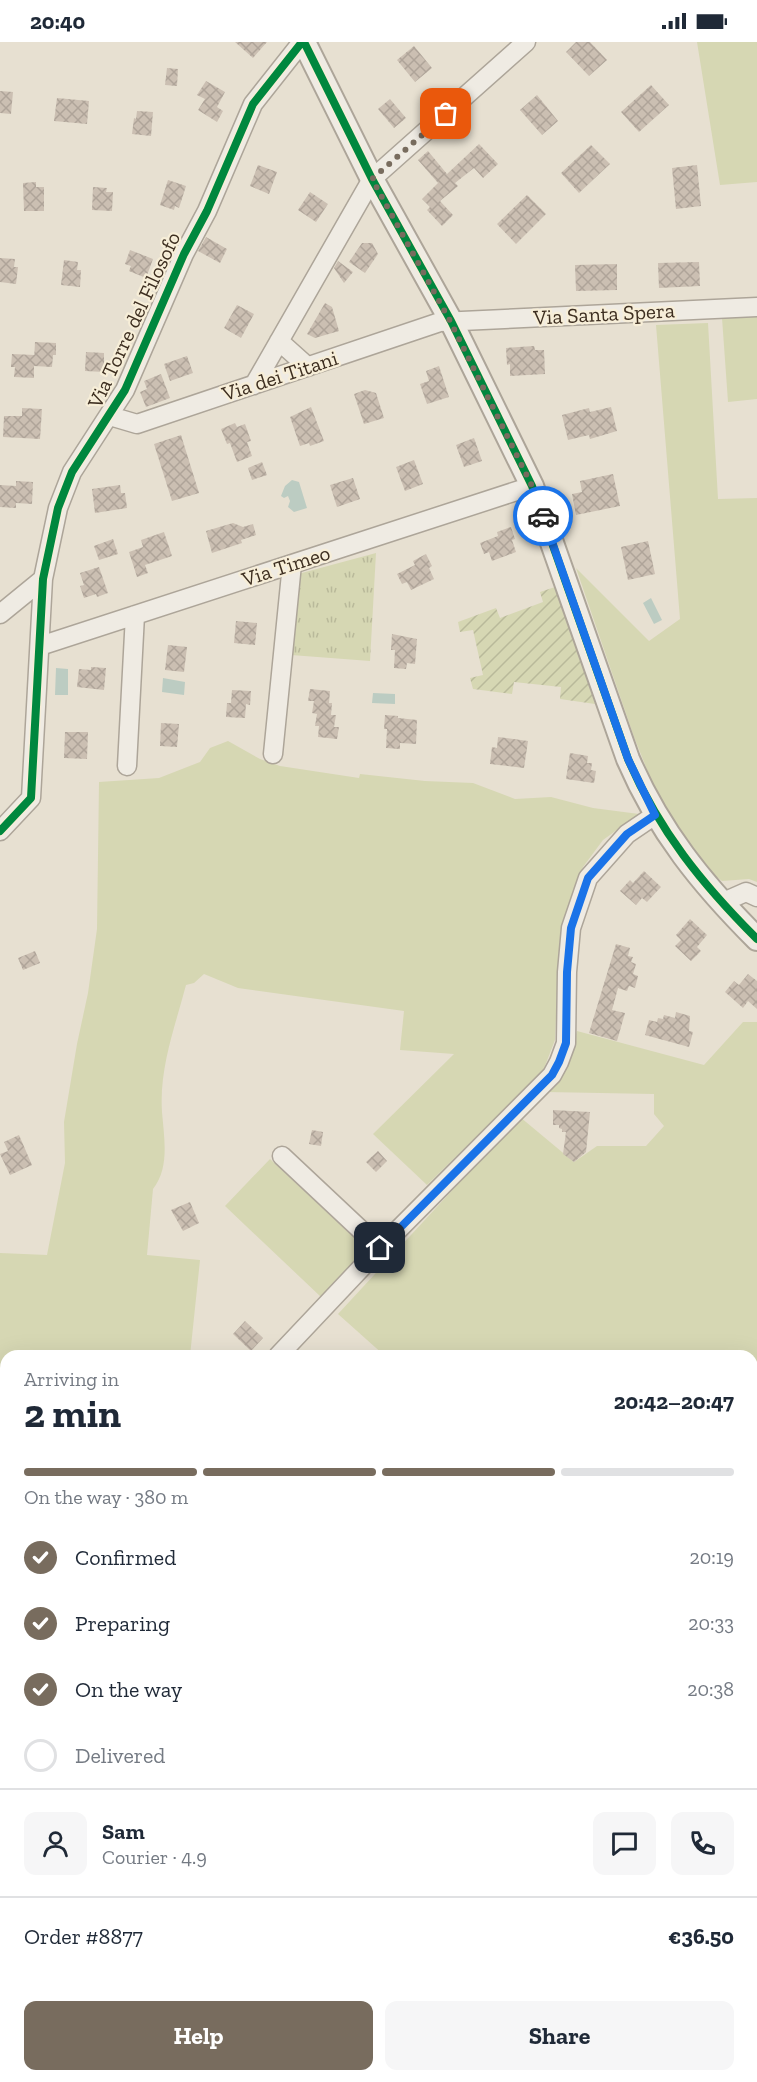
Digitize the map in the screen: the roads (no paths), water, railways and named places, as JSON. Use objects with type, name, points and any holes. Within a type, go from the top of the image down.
[{"type":"street","points":[[303,42],[372,179],[450,321],[532,486],[628,759],[655,815],[699,877],[757,939]]},
{"type":"street","name":"Via Torre del Filosofo","points":[[0,831],[31,798],[44,579],[58,508],[72,472],[125,390],[253,104],[303,42]]},
{"type":"street","points":[[254,385],[372,179],[526,42]]},
{"type":"street","name":"Via Santa Spera","points":[[450,321],[757,307]]},
{"type":"street","name":"Via dei Titani","points":[[110,416],[137,424],[440,322],[450,321]]},
{"type":"street","points":[[279,341],[308,367]]},
{"type":"street","name":"Via Timeo","points":[[40,646],[532,486]]},
{"type":"street","points":[[273,754],[292,564]]},
{"type":"street","points":[[0,614],[44,579]]},
{"type":"street","points":[[127,766],[135,615]]},
{"type":"street","points":[[284,1350],[380,1248],[552,1075],[566,1043],[567,972],[571,928],[588,878],[627,834],[655,815]]},
{"type":"street","points":[[721,903],[746,892],[757,897]]},
{"type":"street","points":[[282,1156],[380,1248]]}]
